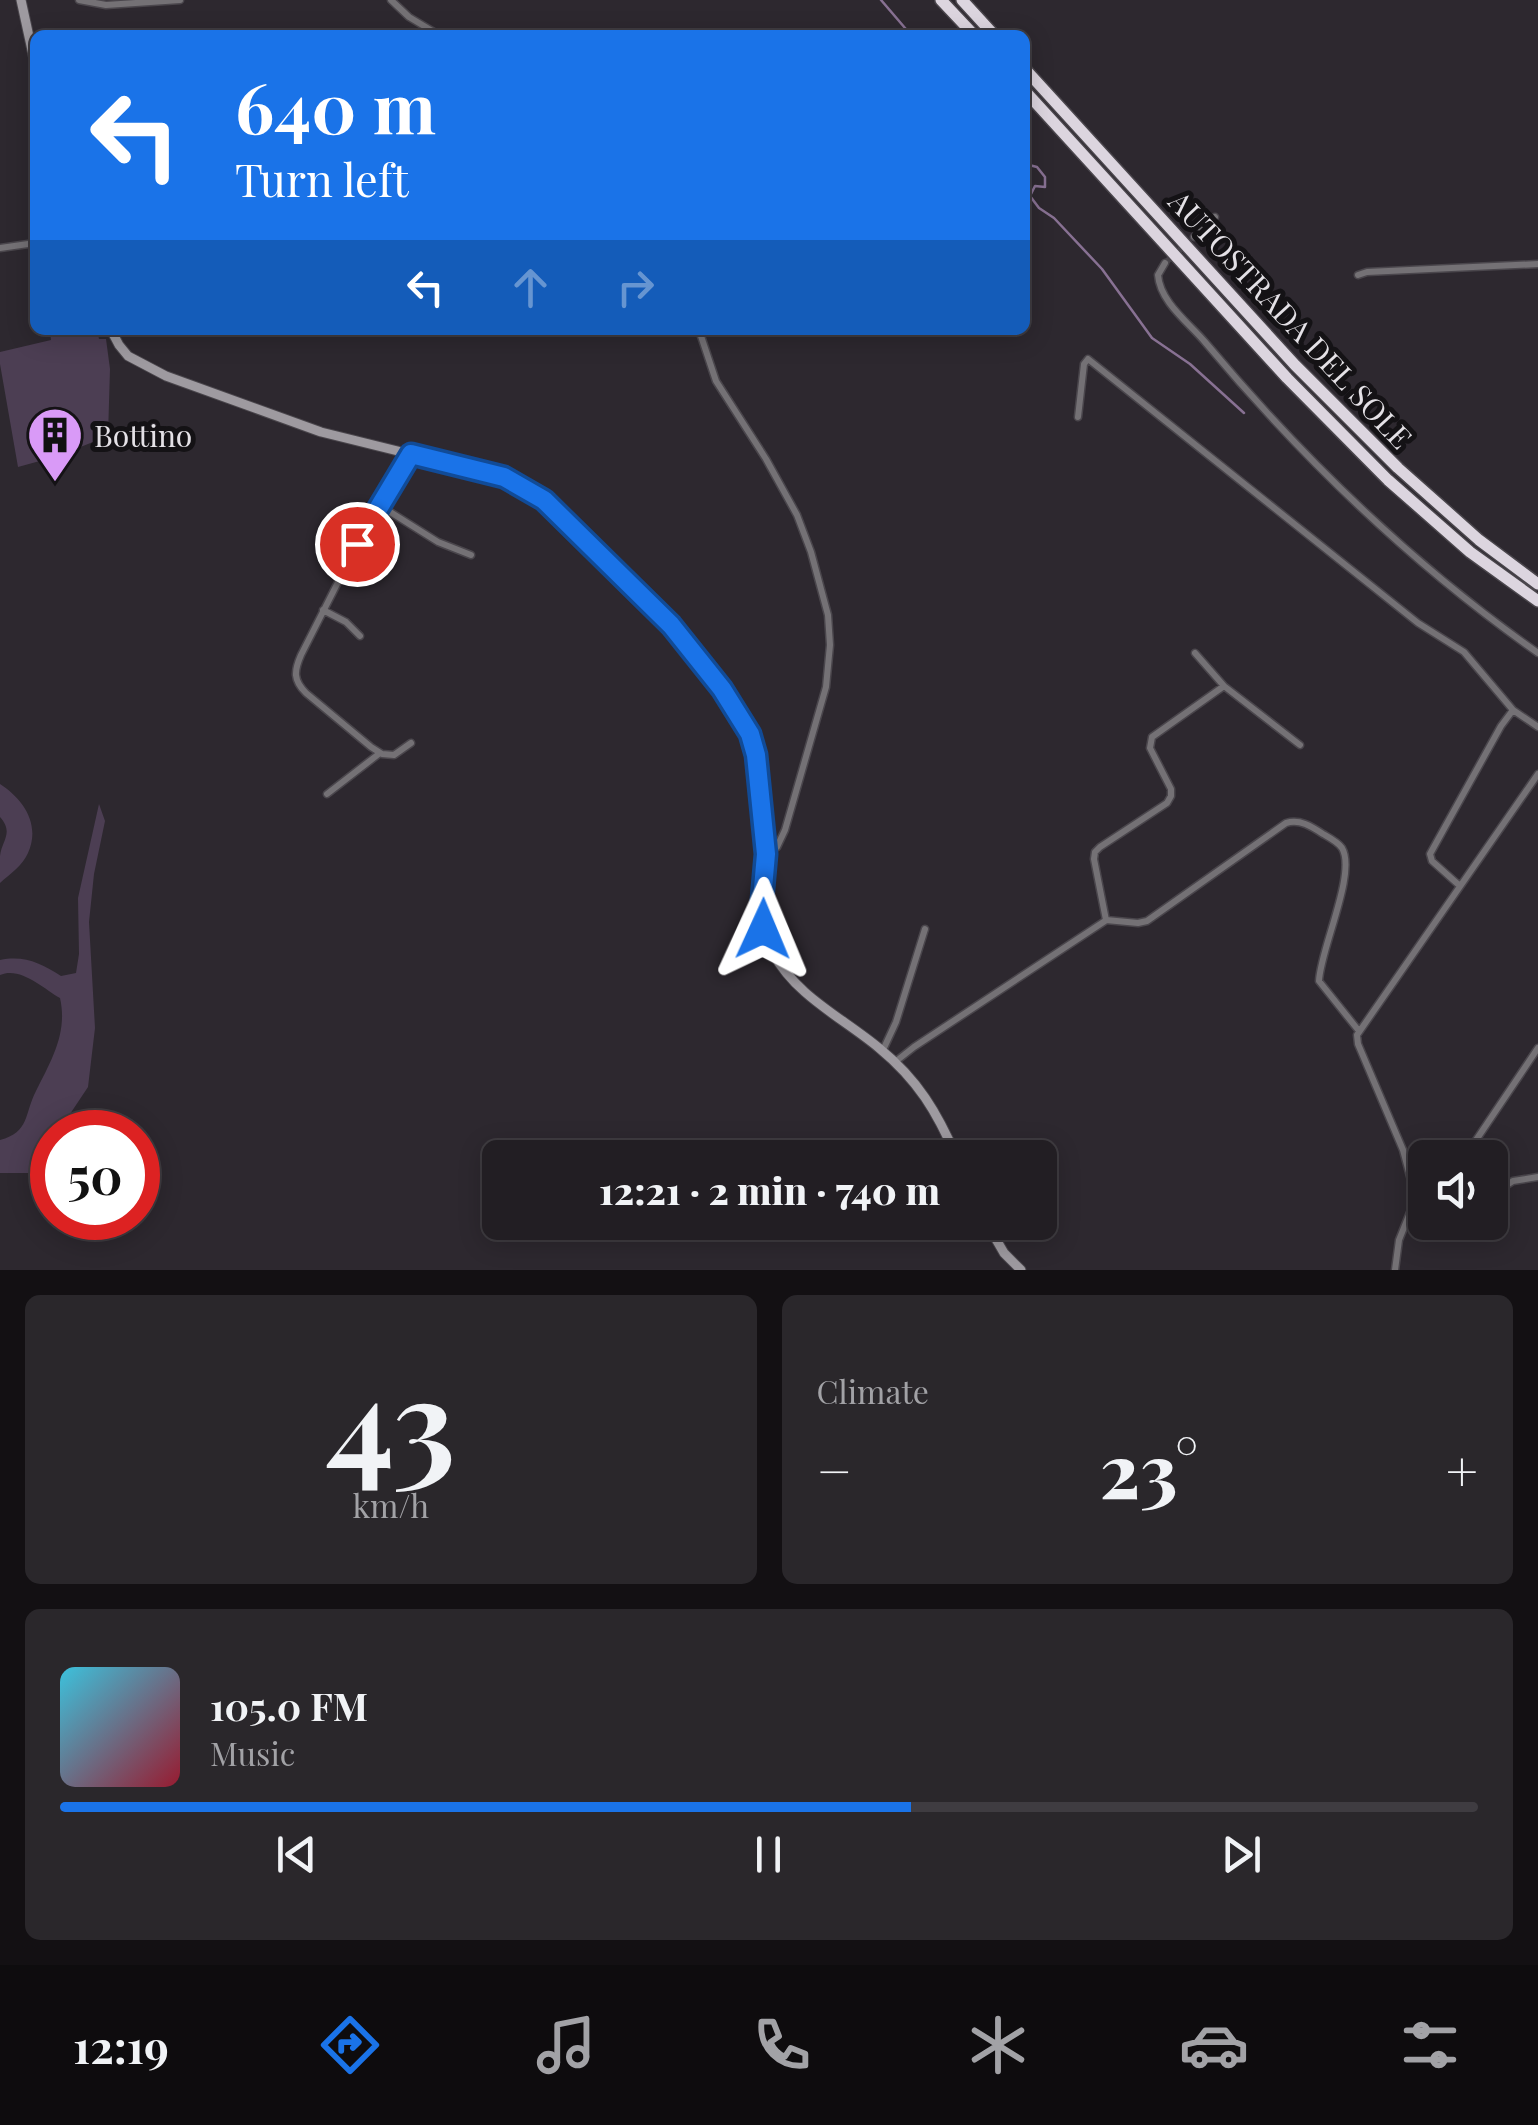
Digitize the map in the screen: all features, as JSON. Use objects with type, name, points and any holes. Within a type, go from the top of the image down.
[{"type":"highway","points":[[942,0],[969,30]]},
{"type":"highway","points":[[962,0],[989,30]]},
{"type":"highway","name":"AUTOSTRADA DEL SOLE","points":[[1030,74],[1294,364],[1398,468],[1479,540],[1538,584]]},
{"type":"highway","name":"AUTOSTRADA DEL SOLE","points":[[1030,96],[1287,378],[1388,480],[1470,552],[1538,601]]},
{"type":"main road","points":[[21,0],[30,41]]},
{"type":"main road","points":[[113,335],[128,356],[166,376],[314,430],[494,474],[526,488],[554,508],[671,625],[722,689],[752,738],[766,854],[762,922],[776,958],[803,990],[895,1062],[932,1104],[949,1140]]},
{"type":"main road","points":[[997,1240],[1021,1270]]},
{"type":"street","points":[[80,0],[106,5],[180,0]]},
{"type":"street","points":[[391,0],[431,30]]},
{"type":"street","points":[[1194,237],[1215,216]]},
{"type":"street","points":[[0,248],[30,244]]},
{"type":"street","points":[[1165,263],[1158,278],[1166,295],[1182,319],[1247,392],[1398,544],[1465,600],[1538,652]]},
{"type":"street","points":[[1358,276],[1367,272],[1538,264]]},
{"type":"street","points":[[701,335],[715,378],[793,508],[811,552],[830,622],[829,671],[822,704],[785,830],[777,847],[766,854]]},
{"type":"street","points":[[1078,417],[1084,364],[1088,359],[1415,620],[1458,647],[1513,710],[1538,727]]},
{"type":"street","points":[[411,454],[323,610],[297,664],[296,680],[306,693],[380,753],[394,755],[411,742]]},
{"type":"street","points":[[379,505],[438,542],[471,556]]},
{"type":"street","points":[[323,610],[360,636]]},
{"type":"street","points":[[1195,653],[1224,686],[1300,745]]},
{"type":"street","points":[[1106,920],[1095,852],[1167,803],[1171,796],[1150,748],[1150,739],[1224,686]]},
{"type":"street","points":[[1460,886],[1432,861],[1431,851],[1513,710]]},
{"type":"street","points":[[327,794],[380,753]]},
{"type":"street","points":[[1408,1170],[1358,1044],[1359,1031],[1538,774]]},
{"type":"street","points":[[895,1062],[1106,920],[1149,920],[1286,823],[1296,821],[1338,843],[1345,856],[1344,883],[1319,981],[1359,1031]]},
{"type":"street","points":[[883,1050],[926,928]]},
{"type":"street","points":[[1476,1140],[1538,1048]]},
{"type":"street","points":[[1508,1184],[1538,1177]]},
{"type":"street","points":[[1396,1270],[1399,1240],[1408,1219]]},
{"type":"shaded area","points":[[50,335],[98,335],[99,339],[106,339],[110,369],[108,436],[18,467],[0,352],[51,340]]},
{"type":"shaded area","points":[[0,784],[28,813],[32,832],[26,857],[0,883],[0,856],[7,832],[0,817]]},
{"type":"shaded area","points":[[99,804],[105,821],[89,922],[95,1028],[88,1087],[73,1110],[30,1110],[30,1173],[0,1173],[0,1140],[17,1132],[25,1121],[57,1046],[62,1011],[60,998],[31,979],[15,973],[0,975],[0,960],[32,961],[61,976],[76,973],[78,898]]},
{"type":"waterway","points":[[881,0],[907,30]]},
{"type":"waterway","points":[[1030,165],[1045,177],[1045,187],[1035,186],[1030,196]]},
{"type":"waterway","points":[[1030,196],[1102,269],[1152,338],[1190,364],[1244,413]]},
{"type":"tunnel","points":[[1165,263],[1194,237]]},
{"type":"place","name":"Bottino","points":[[55,484]]},
{"type":"route","points":[[357,544],[411,454],[504,477],[554,508],[671,625],[722,689],[750,734],[757,760],[765,844],[763,929]]}]
